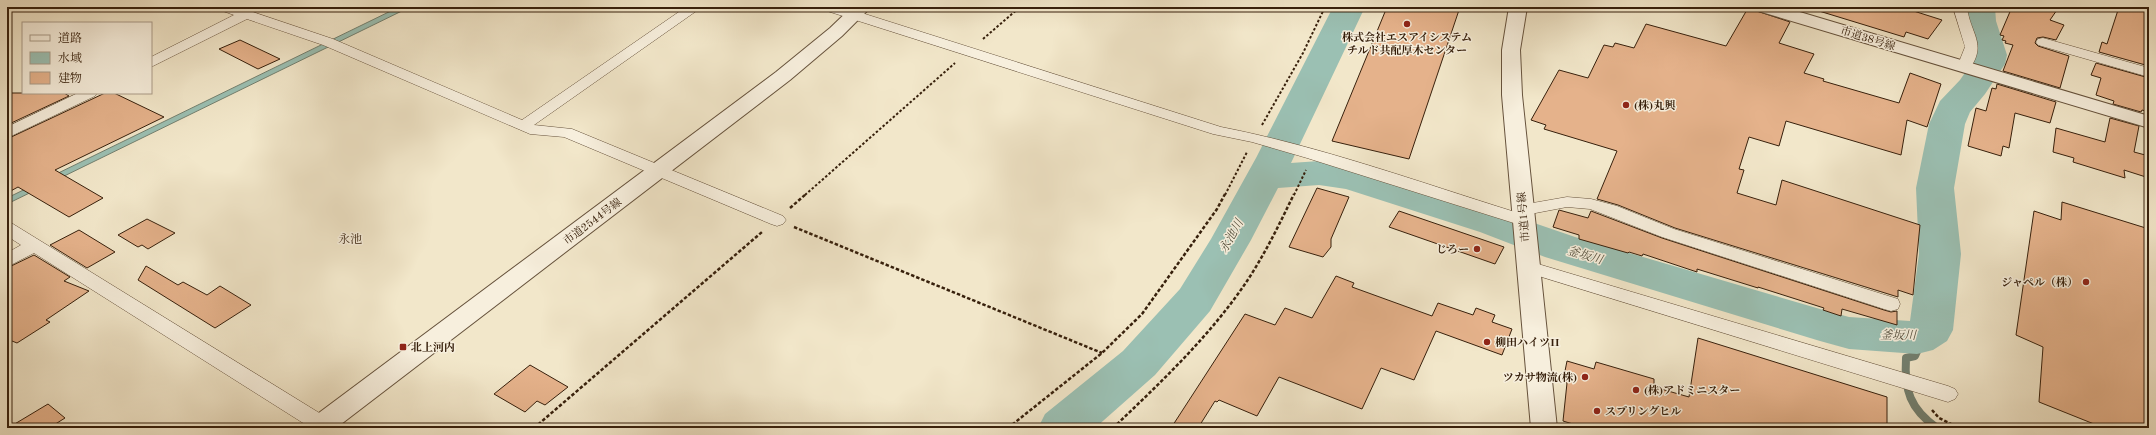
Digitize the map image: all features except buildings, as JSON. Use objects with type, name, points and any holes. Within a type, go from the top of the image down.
[{"type":"street","points":[[225,7],[331,43],[534,131],[566,132],[777,220]]},
{"type":"street","points":[[523,126],[695,7]]},
{"type":"street","points":[[829,7],[858,11],[1218,131],[1257,139],[1307,161],[1525,234],[1894,378],[1948,394]]},
{"type":"street","name":"市道1号線","points":[[1518,7],[1511,50],[1512,95],[1544,428]]},
{"type":"street","name":"市道38号線","points":[[1764,7],[2149,122]]},
{"type":"street","points":[[1960,7],[1961,20],[1971,42],[1968,68]]},
{"type":"street","name":"市道2544号線","points":[[322,427],[783,76],[858,11]]},
{"type":"street","points":[[152,62],[246,14]]},
{"type":"street","points":[[2042,42],[2149,73]]},
{"type":"street","points":[[7,133],[88,94]]},
{"type":"street","points":[[1525,234],[1567,202],[1591,204],[1611,210],[1668,233],[1891,304]]},
{"type":"street","points":[[7,228],[322,427]]},
{"type":"street","points":[[7,260],[34,245]]},
{"type":"path","points":[[1257,139],[1296,67],[1325,7]]},
{"type":"path","points":[[1008,428],[1102,353],[1142,314],[1217,209],[1243,159]]},
{"type":"path","points":[[1113,428],[1174,370],[1242,289],[1260,261],[1301,179],[1307,161]]},
{"type":"path","points":[[777,220],[1102,353]]},
{"type":"water","points":[[399,7],[410,7],[7,204],[7,198]]},
{"type":"waterway","name":"永池川","points":[[1062,428],[1139,363],[1195,300],[1231,240],[1275,158],[1349,7]]},
{"type":"waterway","name":"釜坂川","points":[[1265,177],[1319,173],[1351,178],[1494,223],[1560,247],[1820,325],[1849,333],[1917,338],[1931,330],[1940,254],[1935,188],[1947,124],[1953,109],[1973,87],[1988,64],[1990,55],[1980,21],[1979,7]]},
{"type":"waterway","points":[[1917,338],[1919,347],[1915,356],[1906,358],[1906,380],[1911,398],[1920,414],[1937,428]]},
{"type":"place","name":"株式会社エスアイシステム チルド共配厚木センター","points":[[1407,24]]},
{"type":"place","name":"(株)丸興","points":[[1626,105]]},
{"type":"place","name":"じろー","points":[[1477,249]]},
{"type":"place","name":"ジャペル（株）","points":[[2086,282]]},
{"type":"place","name":"柳田ハイツII","points":[[1487,342]]},
{"type":"place","name":"北上河内","points":[[403,347]]},
{"type":"place","name":"ツカサ物流(株)","points":[[1585,377]]},
{"type":"place","name":"(株)アドミニスター","points":[[1636,390]]},
{"type":"place","name":"スプリングヒル","points":[[1597,411]]},
{"type":"district","name":"永池","points":[[350,239]]}]
